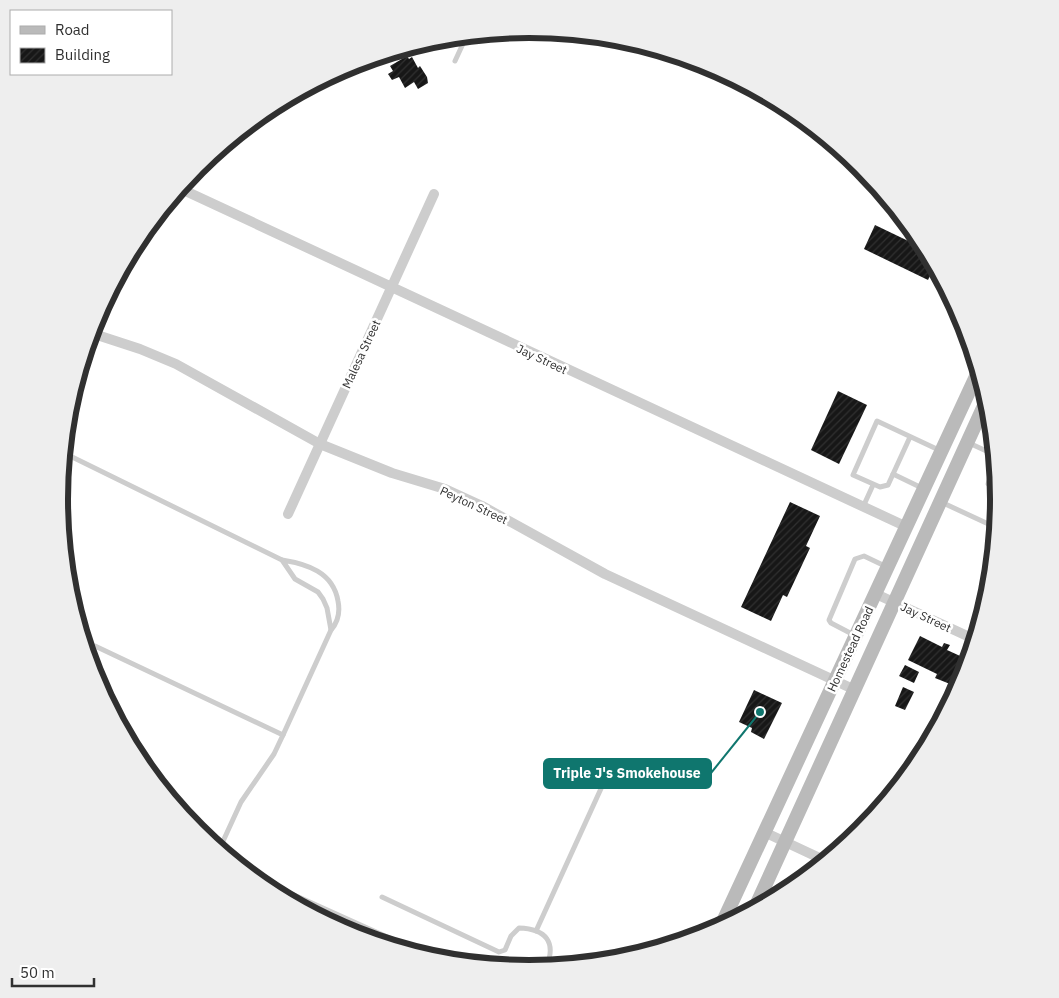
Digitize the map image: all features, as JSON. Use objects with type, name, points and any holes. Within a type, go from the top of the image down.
[{"type":"main road","name":"Homestead Road","points":[[725,917],[975,379]]},
{"type":"main road","name":"Homestead Road","points":[[759,900],[853,689],[982,410]]},
{"type":"street","name":"Jay Street","points":[[186,191],[907,527]]},
{"type":"street","name":"Malesa Street","points":[[288,514],[434,194]]},
{"type":"street","name":"Peyton Street","points":[[98,335],[140,349],[176,364],[320,444],[445,490],[482,506],[605,574],[853,689]]},
{"type":"street","name":"Jay Street","points":[[876,594],[970,637]]},
{"type":"street","points":[[764,832],[819,858]]},
{"type":"lane","points":[[455,61],[464,42]]},
{"type":"lane","points":[[910,437],[888,485],[880,487],[873,485],[853,475],[877,421],[942,451]]},
{"type":"lane","points":[[967,442],[988,452]]},
{"type":"lane","points":[[70,456],[282,560],[303,563],[326,576],[336,591],[339,606],[335,625],[274,754],[241,802],[222,843]]},
{"type":"lane","points":[[893,474],[924,489]]},
{"type":"lane","points":[[862,506],[873,485]]},
{"type":"lane","points":[[941,502],[990,525]]},
{"type":"lane","points":[[857,636],[831,623],[829,620],[851,567],[855,559],[864,556],[888,567]]},
{"type":"lane","points":[[282,560],[295,579],[318,592],[323,599],[327,608],[331,630]]},
{"type":"lane","points":[[93,650],[95,646],[283,735]]},
{"type":"lane","points":[[536,931],[604,782]]},
{"type":"lane","points":[[382,897],[499,952],[505,950],[511,936],[519,928],[536,931],[545,936],[550,943],[551,955],[549,960]]},
{"type":"building","points":[[407,56],[409,59],[412,57],[418,68],[420,66],[427,77],[428,83],[418,89],[414,82],[405,88],[399,77],[392,80],[388,74],[393,71],[390,66]]},
{"type":"building","points":[[875,225],[913,243],[932,273],[928,280],[864,249]]},
{"type":"building","points":[[838,391],[867,405],[839,464],[811,450]]},
{"type":"building","points":[[790,502],[820,516],[806,546],[810,548],[787,597],[783,595],[771,621],[741,607]]},
{"type":"building","points":[[920,636],[942,647],[944,643],[950,645],[947,650],[963,657],[950,684],[935,678],[937,674],[908,660]]},
{"type":"building","points":[[905,665],[919,672],[914,683],[899,676]]},
{"type":"building","points":[[903,687],[914,692],[905,710],[895,706]]},
{"type":"building","points":[[754,690],[782,703],[764,739],[751,732],[752,728],[739,722]]},
{"type":"place","name":"Triple J's Smokehouse","points":[[760,712]]}]
